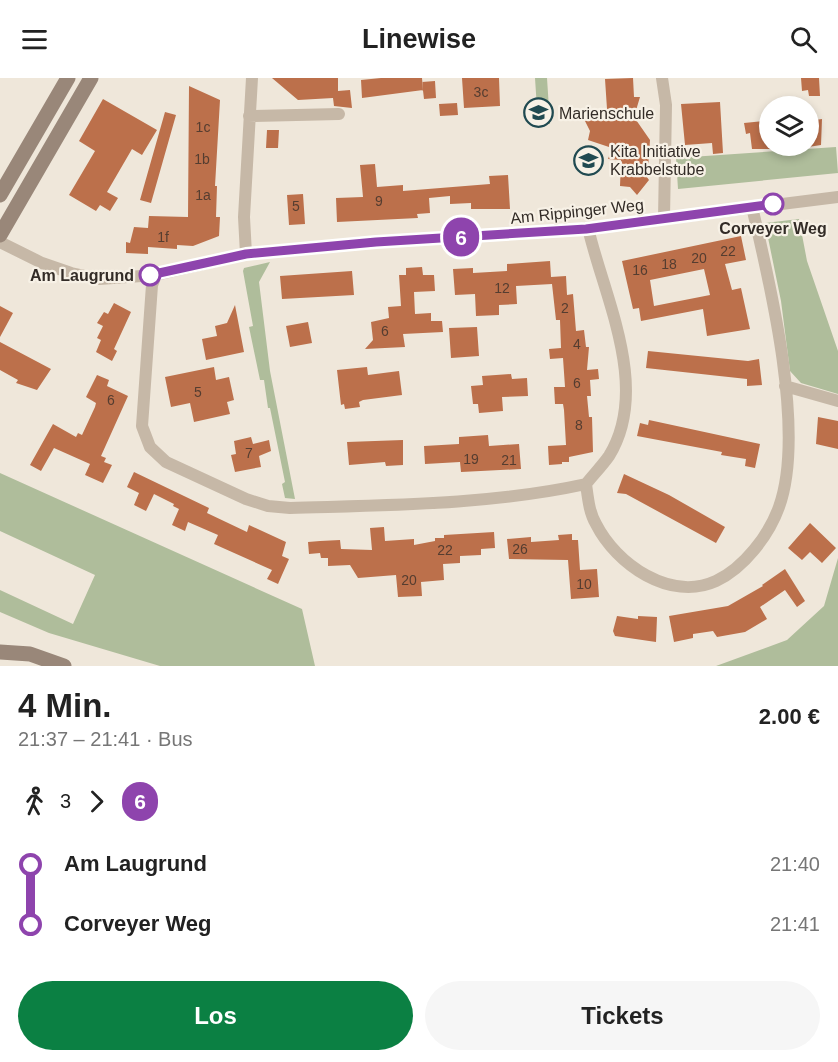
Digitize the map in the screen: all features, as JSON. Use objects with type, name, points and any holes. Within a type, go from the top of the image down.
[{"type":"main road","points":[[0,195],[68,78]]},
{"type":"main road","points":[[0,235],[91,78]]},
{"type":"main road","points":[[0,641],[64,666]]},
{"type":"main road","points":[[0,652],[30,654]]},
{"type":"street","points":[[246,254],[244,217],[252,78]]},
{"type":"street","points":[[662,78],[666,105],[664,218]]},
{"type":"street","points":[[249,116],[339,114]]},
{"type":"street","name":"Am Rippinger Weg","points":[[0,242],[42,263],[70,273],[99,279],[156,274],[246,254],[376,242],[588,228],[838,197]]},
{"type":"street","points":[[586,484],[596,525],[616,552],[648,578],[672,584],[695,586],[716,581],[754,550],[770,529],[786,482],[785,386],[771,294],[752,207]]},
{"type":"street","points":[[156,274],[152,285],[142,426],[150,447],[166,462],[246,499],[268,506],[290,508],[478,499],[545,493],[586,484],[609,456],[617,439],[625,408],[626,379],[620,342],[588,228]]},
{"type":"street","points":[[785,386],[838,401]]},
{"type":"green space","points":[[535,78],[547,78],[550,124],[538,124]]},
{"type":"green space","points":[[836,147],[838,173],[678,189],[676,158],[759,152],[759,156],[819,156],[819,148]]},
{"type":"green space","points":[[799,219],[807,261],[838,351],[838,394],[801,383],[790,371],[781,301],[765,223]]},
{"type":"green space","points":[[270,262],[259,282],[270,371],[295,499],[285,498],[282,484],[285,482],[270,408],[268,408],[264,380],[260,380],[249,327],[253,326],[243,271],[244,268]]},
{"type":"green space","points":[[0,473],[302,609],[315,666],[160,666],[49,633],[0,612],[0,590],[73,624],[95,575],[0,531]]},
{"type":"green space","points":[[838,558],[838,666],[716,666],[787,640],[824,606]]},
{"type":"building","points":[[272,78],[338,78],[338,91],[350,90],[352,108],[334,106],[333,98],[298,100]]},
{"type":"building","points":[[422,78],[423,90],[362,98],[361,80]]},
{"type":"building","points":[[462,78],[499,78],[500,106],[464,108]]},
{"type":"building","points":[[633,78],[634,97],[640,97],[634,117],[650,140],[648,169],[644,173],[649,180],[637,195],[630,187],[620,186],[621,160],[608,159],[612,148],[588,140],[590,131],[585,121],[607,109],[605,79]]},
{"type":"building","points":[[801,78],[819,78],[820,96],[809,96],[808,90],[802,91]]},
{"type":"building","points":[[435,81],[436,98],[424,99],[422,82]]},
{"type":"building","points":[[189,86],[220,100],[215,186],[217,186],[216,217],[220,217],[219,236],[193,246],[177,245],[177,249],[148,247],[148,254],[126,253],[126,242],[130,243],[134,227],[148,228],[149,216],[188,217]]},
{"type":"building","points":[[103,99],[157,130],[142,155],[132,149],[107,192],[118,198],[110,211],[100,205],[96,211],[69,195],[95,151],[79,141]]},
{"type":"building","points":[[720,102],[723,153],[713,154],[712,143],[685,145],[681,104]]},
{"type":"building","points":[[457,103],[458,115],[440,116],[439,104]]},
{"type":"building","points":[[165,112],[176,115],[151,203],[140,200]]},
{"type":"building","points":[[819,119],[822,119],[821,145],[819,145]]},
{"type":"building","points":[[759,122],[759,149],[752,149],[750,133],[746,134],[744,123]]},
{"type":"building","points":[[267,130],[279,130],[278,148],[266,148]]},
{"type":"building","points":[[375,164],[377,187],[403,185],[403,191],[490,184],[489,176],[508,175],[510,209],[471,209],[471,203],[450,204],[450,196],[429,198],[430,213],[417,214],[418,218],[337,222],[336,198],[363,197],[360,165]]},
{"type":"building","points":[[303,194],[305,224],[289,225],[287,195]]},
{"type":"building","points":[[741,236],[746,260],[725,264],[732,290],[741,288],[750,329],[707,336],[703,309],[641,321],[639,308],[633,309],[622,261]],"holes":[[[704,269],[710,295],[654,306],[650,280]]]},
{"type":"building","points":[[550,261],[551,277],[566,276],[567,295],[573,294],[576,331],[584,330],[586,347],[589,347],[587,370],[598,369],[599,379],[590,380],[591,396],[587,396],[589,417],[592,417],[593,452],[569,457],[569,462],[549,465],[548,446],[566,445],[563,404],[555,404],[554,387],[565,387],[563,358],[550,359],[549,349],[561,348],[560,320],[556,320],[552,284],[516,286],[517,304],[499,305],[499,315],[476,316],[475,294],[455,295],[453,269],[473,268],[473,273],[507,271],[507,264]]},
{"type":"building","points":[[422,267],[423,275],[434,275],[435,291],[414,292],[415,314],[431,313],[431,321],[442,321],[443,332],[403,334],[405,347],[365,349],[373,340],[371,322],[389,318],[388,307],[401,306],[399,275],[406,275],[406,268]]},
{"type":"building","points":[[352,271],[354,295],[282,299],[280,276]]},
{"type":"building","points":[[114,303],[131,312],[114,349],[117,351],[112,361],[96,352],[101,340],[97,338],[103,326],[97,323],[104,312],[108,314]]},
{"type":"building","points":[[235,305],[244,352],[206,360],[202,339],[217,336],[215,326],[227,323]]},
{"type":"building","points":[[0,306],[13,313],[0,337]]},
{"type":"building","points":[[308,322],[312,343],[290,347],[286,326]]},
{"type":"building","points":[[477,327],[479,356],[451,358],[449,328]]},
{"type":"building","points":[[0,342],[51,369],[37,390],[16,383],[18,380],[0,370]]},
{"type":"building","points":[[648,351],[748,361],[759,359],[762,385],[747,386],[747,379],[646,368]]},
{"type":"building","points":[[214,367],[216,380],[229,377],[234,400],[227,402],[230,414],[194,422],[190,403],[171,407],[165,377]]},
{"type":"building","points":[[367,367],[368,375],[399,371],[402,395],[363,400],[359,402],[360,407],[345,409],[344,404],[341,405],[337,370]]},
{"type":"building","points":[[511,374],[512,379],[527,378],[528,396],[502,397],[503,411],[479,413],[478,404],[473,404],[471,386],[483,385],[482,376]]},
{"type":"building","points":[[97,375],[109,380],[107,386],[128,396],[101,456],[106,458],[104,462],[112,465],[103,483],[85,475],[90,464],[54,448],[41,471],[30,465],[53,424],[76,437],[78,433],[82,435],[96,403],[86,397]]},
{"type":"building","points":[[818,417],[838,421],[838,449],[816,444]]},
{"type":"building","points":[[649,420],[760,444],[755,468],[745,466],[746,459],[721,455],[722,452],[637,436],[640,423],[648,425]]},
{"type":"building","points":[[488,435],[489,446],[519,444],[521,469],[461,472],[460,462],[425,464],[424,446],[459,444],[459,437]]},
{"type":"building","points":[[251,437],[253,444],[269,440],[271,451],[259,456],[261,467],[235,472],[231,455],[236,454],[234,441]]},
{"type":"building","points":[[403,440],[403,465],[386,466],[385,462],[349,465],[347,442]]},
{"type":"building","points":[[134,472],[209,508],[207,513],[247,532],[249,525],[286,542],[282,556],[289,559],[278,584],[267,579],[272,570],[214,544],[218,535],[188,522],[185,531],[172,525],[179,509],[173,506],[174,504],[154,494],[146,511],[134,505],[139,493],[127,487]]},
{"type":"building","points":[[624,474],[669,495],[725,527],[716,543],[626,494],[617,493]]},
{"type":"building","points":[[810,523],[836,548],[822,563],[810,552],[802,560],[788,548]]},
{"type":"building","points":[[384,527],[385,541],[414,539],[414,545],[435,541],[435,538],[444,538],[444,535],[494,532],[495,548],[481,549],[481,555],[460,556],[460,563],[443,564],[444,580],[421,582],[422,596],[398,597],[396,575],[358,578],[350,565],[328,566],[328,558],[321,558],[320,553],[309,554],[308,542],[320,541],[340,540],[341,549],[372,550],[370,528]]},
{"type":"building","points":[[572,534],[572,540],[578,540],[580,570],[597,569],[599,597],[571,599],[568,560],[509,559],[507,539],[531,537],[531,542],[559,540],[558,535]]},
{"type":"building","points":[[785,569],[805,601],[797,607],[785,590],[760,607],[767,619],[745,632],[717,637],[713,631],[693,634],[693,638],[674,642],[669,616],[728,606],[763,586]]},
{"type":"building","points":[[617,616],[638,619],[638,616],[657,617],[656,642],[615,636],[613,631]]},
{"type":"bus line","name":"6","points":[[150,275],[246,254],[376,242],[586,229],[773,204]]},
{"type":"place","name":"Marienschule","points":[[538,113]]},
{"type":"place","name":"Kita Initiative Krabbelstube","points":[[589,160]]},
{"type":"place","name":"Corveyer Weg","points":[[773,204]]},
{"type":"place","name":"Am Laugrund","points":[[150,275]]}]
